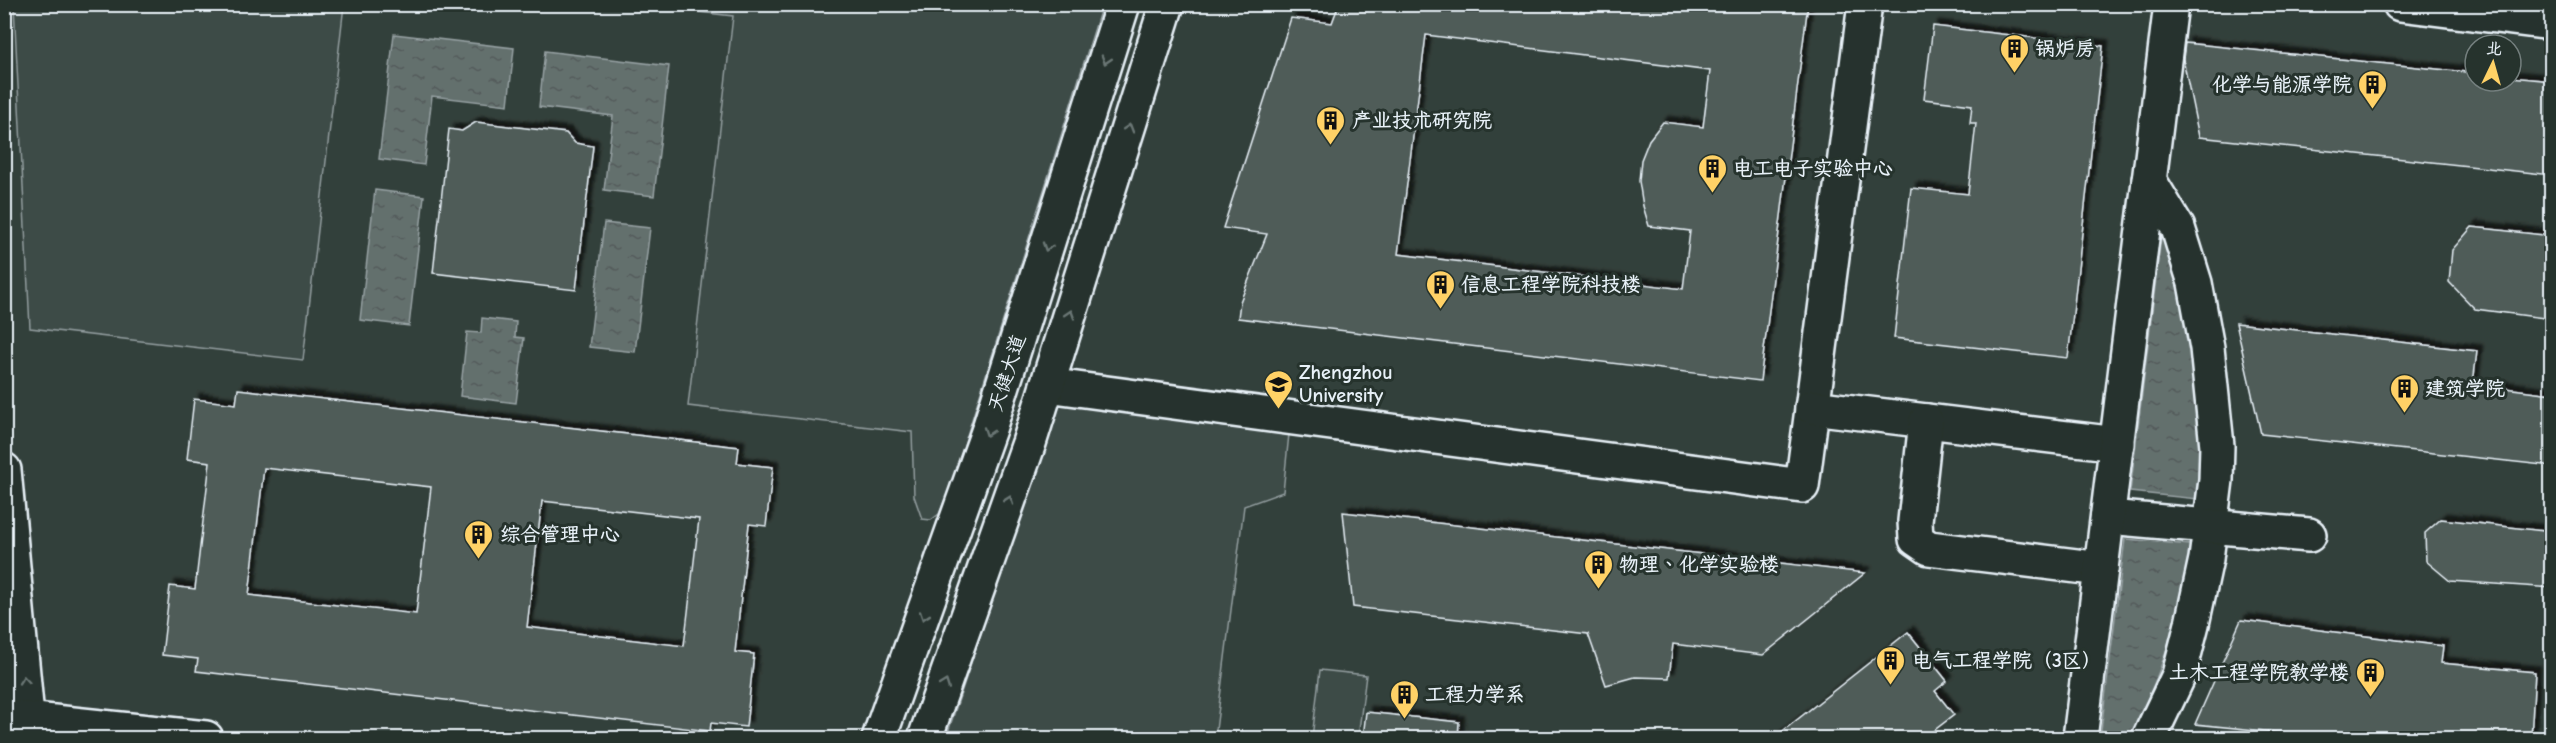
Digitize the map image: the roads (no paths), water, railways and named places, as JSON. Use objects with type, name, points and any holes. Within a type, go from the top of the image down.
[{"type":"lane","name":"天健大道","points":[[879,738],[989,429],[1123,4]]},
{"type":"lane","points":[[925,738],[957,652],[1047,385],[1167,4]]},
{"type":"lane","points":[[1047,385],[1802,486],[1866,4]]},
{"type":"lane","points":[[2080,738],[2171,4]]},
{"type":"lane","points":[[2400,4],[2552,23]]},
{"type":"lane","points":[[2149,180],[2178,228],[2195,283],[2207,348],[2217,446],[2216,480],[2210,526],[2195,613],[2179,675],[2149,738]]},
{"type":"lane","points":[[1812,407],[2117,444]]},
{"type":"lane","points":[[1926,421],[1915,521],[1916,539],[1929,548],[2101,569]]},
{"type":"lane","points":[[4,470],[20,724],[206,738]]},
{"type":"lane","points":[[2108,517],[2309,535]]},
{"type":"water","points":[[394,34],[514,48],[508,105],[432,96],[424,165],[379,159]]},
{"type":"water","points":[[545,51],[669,66],[654,196],[604,190],[613,116],[539,107]]},
{"type":"water","points":[[375,190],[424,196],[409,326],[360,320]]},
{"type":"water","points":[[604,223],[650,228],[635,352],[589,347]]},
{"type":"water","points":[[2162,229],[2167,229],[2197,357],[2202,442],[2198,499],[2130,492]]},
{"type":"water","points":[[482,318],[516,322],[515,337],[524,338],[516,403],[460,396],[467,332],[481,333]]},
{"type":"water","points":[[2125,539],[2191,545],[2182,595],[2151,692],[2129,738],[2100,738]]},
{"type":"place","name":"锅炉房","points":[[2014,74]]},
{"type":"place","name":"化学与能源学院","points":[[2373,110]]},
{"type":"place","name":"产业技术研究院","points":[[1331,146]]},
{"type":"place","name":"电工电子实验中心","points":[[1712,194]]},
{"type":"place","name":"信息工程学院科技楼","points":[[1440,310]]},
{"type":"place","name":"Zhengzhou University","points":[[1278,410]]},
{"type":"place","name":"建筑学院","points":[[2404,414]]},
{"type":"place","name":"综合管理中心","points":[[479,560]]},
{"type":"place","name":"物理、化学实验楼","points":[[1598,590]]},
{"type":"place","name":"电气工程学院（3区）","points":[[1891,686]]},
{"type":"place","name":"土木工程学院教学楼","points":[[2370,698]]},
{"type":"place","name":"工程力学系","points":[[1404,720]]}]
